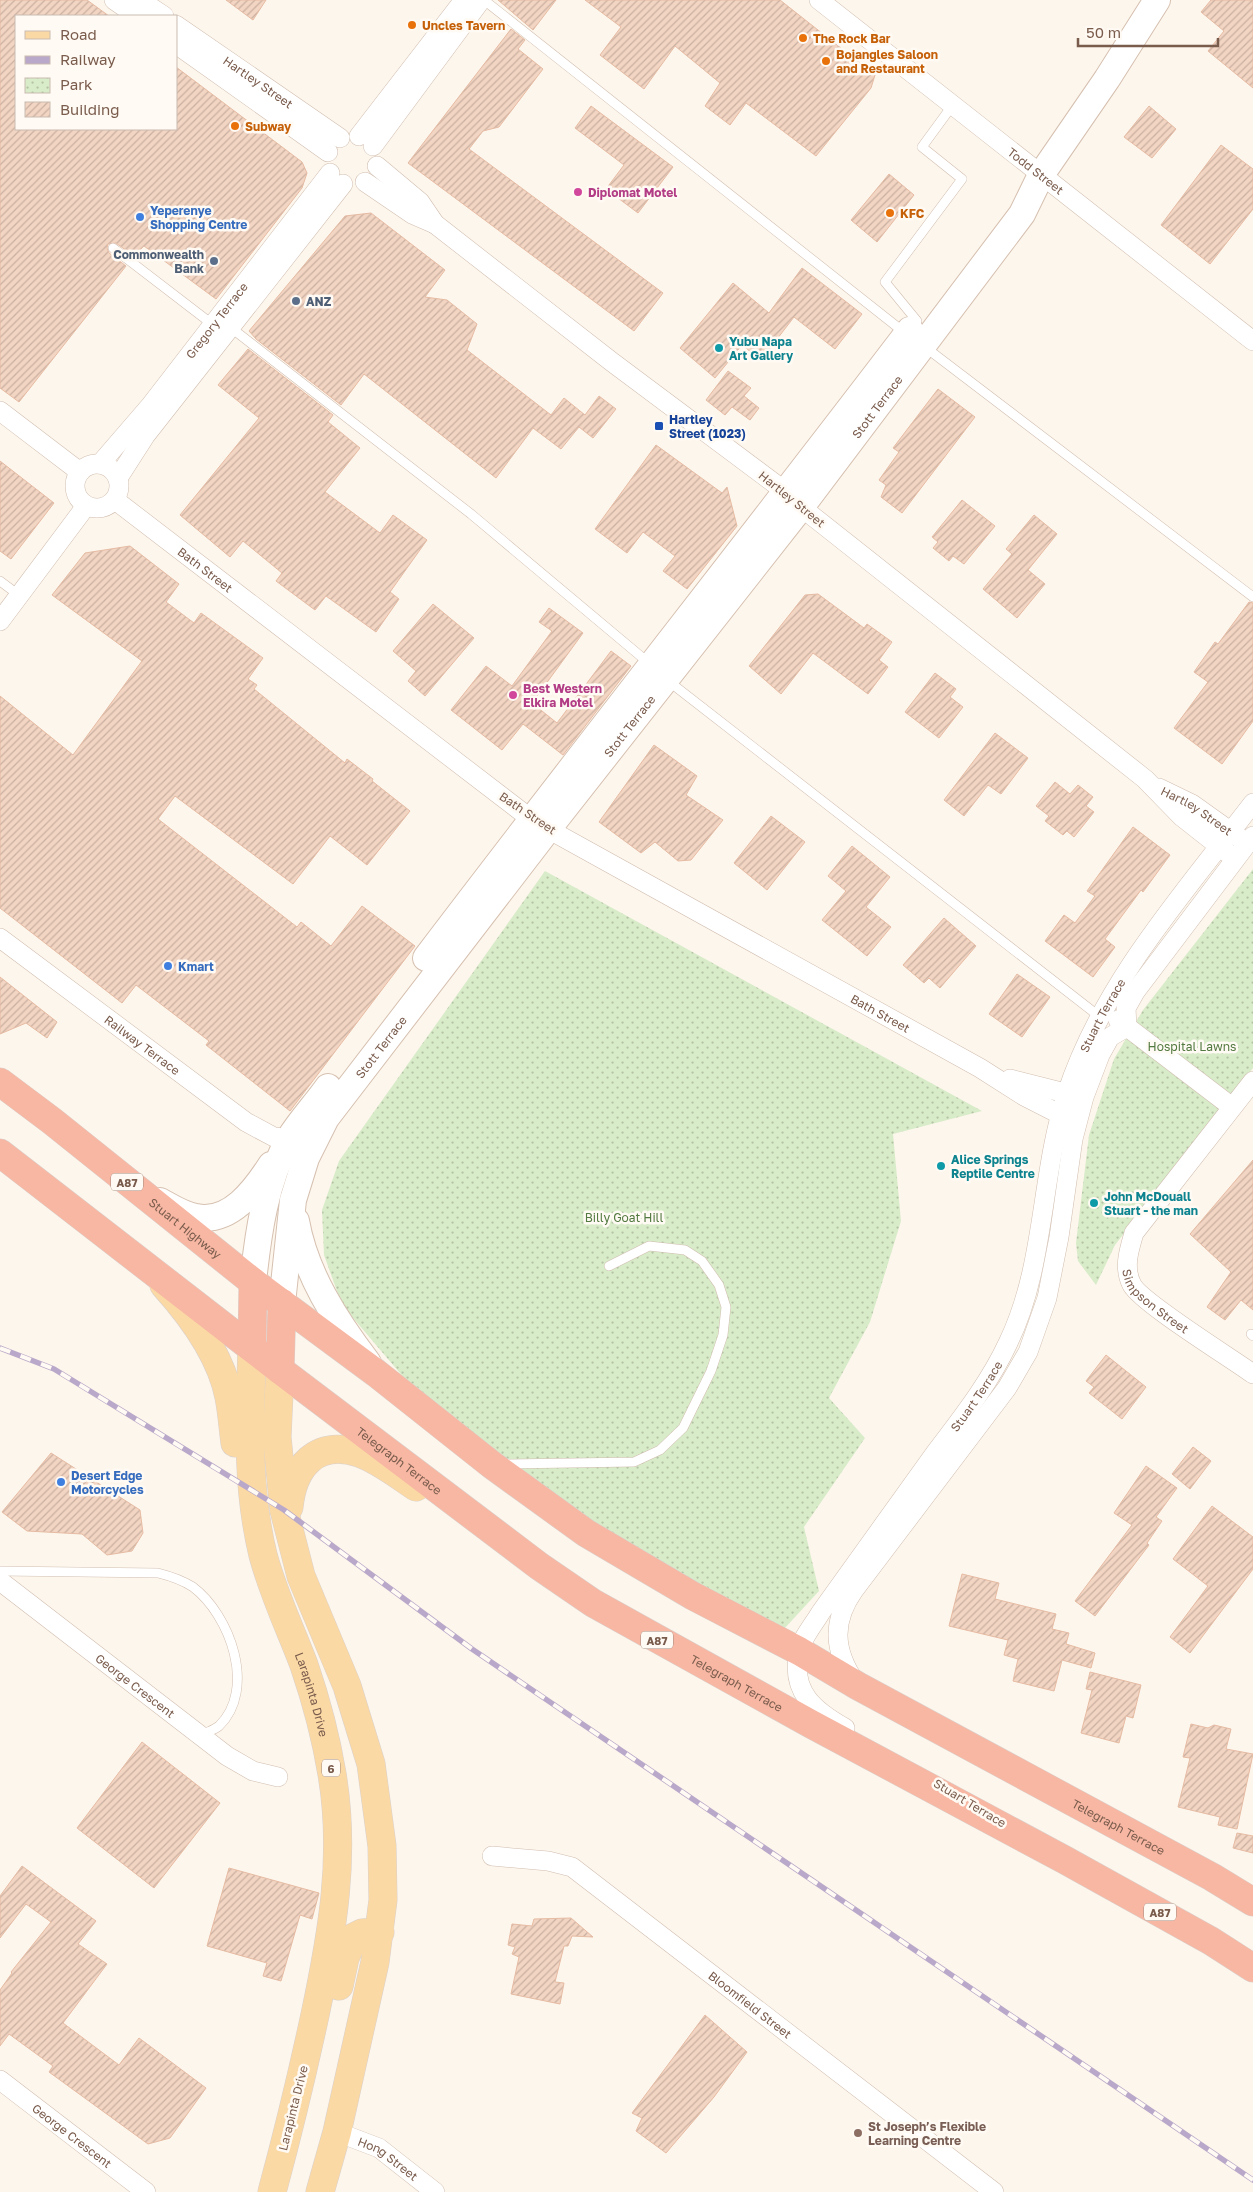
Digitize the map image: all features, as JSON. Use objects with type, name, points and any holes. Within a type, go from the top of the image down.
[{"type":"highway","name":"Stuart Highway","points":[[0,1082],[52,1121],[253,1282]]},
{"type":"highway","name":"A87","points":[[0,1153],[151,1272],[252,1348]]},
{"type":"highway","name":"Telegraph Terrace","points":[[253,1282],[376,1373],[492,1465],[548,1506],[634,1563],[1212,1877],[1253,1902]]},
{"type":"highway","name":"6","points":[[252,1348],[253,1282]]},
{"type":"highway","points":[[280,1370],[282,1303]]},
{"type":"highway","name":"Telegraph Terrace","points":[[252,1348],[539,1566],[592,1603],[1065,1860],[1211,1941],[1253,1968]]},
{"type":"main road","name":"Stott Terrace","points":[[1107,79],[1141,0]]},
{"type":"main road","name":"Stott Terrace","points":[[253,1282],[262,1218],[275,1172],[290,1139],[794,500],[915,333],[1022,214],[1041,175],[1107,79],[1157,0]]},
{"type":"main road","name":"Stott Terrace","points":[[282,1303],[293,1200],[303,1165],[314,1141],[342,1095],[540,824]]},
{"type":"main road","points":[[129,1184],[179,1212],[196,1218],[222,1214],[244,1200],[290,1139]]},
{"type":"main road","points":[[293,1200],[299,1238],[317,1282],[350,1340],[376,1373]]},
{"type":"main road","points":[[151,1272],[175,1298],[212,1353],[221,1372],[229,1396],[244,1506],[252,1537],[264,1557]]},
{"type":"main road","name":"Larapinta Drive","points":[[252,1348],[248,1439],[251,1480],[264,1557],[275,1594],[304,1668],[320,1721],[332,1775],[336,1809],[338,1866],[335,1910],[295,2109],[272,2192]]},
{"type":"main road","points":[[280,1370],[277,1437],[284,1510],[310,1599],[347,1686],[371,1764],[378,1799],[382,1846],[383,1900],[380,1932],[336,2132],[320,2192]]},
{"type":"main road","points":[[293,1546],[289,1506],[291,1488],[296,1477],[302,1467],[315,1455],[324,1450],[347,1450],[374,1460],[539,1566]]},
{"type":"main road","points":[[295,2109],[326,2038],[345,1958],[352,1942],[358,1934],[380,1932]]},
{"type":"street","points":[[114,0],[136,15]]},
{"type":"street","points":[[140,0],[162,15]]},
{"type":"street","points":[[366,141],[464,0]]},
{"type":"street","points":[[366,141],[483,0]]},
{"type":"street","name":"Todd Street","points":[[819,0],[1253,341]]},
{"type":"street","name":"Hartley Street","points":[[178,26],[340,138]]},
{"type":"street","name":"Hartley Street","points":[[178,45],[328,152]]},
{"type":"street","points":[[352,135],[366,141],[376,152],[377,166],[375,172],[358,186],[336,179],[326,159],[328,152],[340,138],[352,135]]},
{"type":"street","name":"Hartley Street","points":[[377,166],[420,202],[435,224]]},
{"type":"street","name":"Gregory Terrace","points":[[100,464],[139,420],[214,321],[336,179]]},
{"type":"street","name":"Hartley Street","points":[[365,182],[412,214],[435,224],[612,362],[794,500],[1145,779],[1182,817],[1218,847],[1236,859]]},
{"type":"street","name":"Gregory Terrace","points":[[118,478],[214,321]]},
{"type":"street","points":[[0,411],[80,472]]},
{"type":"street","points":[[100,464],[113,471],[118,478],[118,493],[115,500],[101,508],[86,506],[76,494],[74,486],[80,472],[86,467],[100,464]]},
{"type":"street","name":"Bath Street","points":[[115,500],[540,824],[980,1068],[1039,1105],[1069,1119]]},
{"type":"street","points":[[0,621],[86,506]]},
{"type":"street","name":"Hartley Street","points":[[1145,779],[1183,798],[1231,832],[1250,840]]},
{"type":"street","name":"Stuart Terrace","points":[[1065,1860],[819,1712],[809,1702],[799,1679],[799,1651],[821,1612],[976,1398],[1008,1343],[1030,1282],[1075,1096],[1076,1067],[1102,1013],[1124,974],[1253,803]]},
{"type":"street","name":"Stuart Terrace","points":[[1075,1096],[1110,1037],[1128,1027],[1126,1008],[1135,992],[1250,840]]},
{"type":"street","name":"Railway Terrace","points":[[0,938],[246,1122],[274,1137],[290,1139]]},
{"type":"street","points":[[1102,1013],[1128,1027],[1232,1107]]},
{"type":"street","name":"Bath Street","points":[[980,1068],[1027,1085],[1075,1096]]},
{"type":"street","name":"Simpson Street","points":[[1253,1080],[1134,1233],[1126,1259],[1132,1286],[1153,1304],[1253,1374]]},
{"type":"street","name":"Stuart Terrace","points":[[858,1686],[849,1673],[840,1647],[837,1623],[841,1612],[854,1590],[1007,1388],[1028,1352],[1047,1298],[1059,1237],[1069,1119]]},
{"type":"street","name":"George Crescent","points":[[0,1581],[244,1767],[278,1777]]},
{"type":"street","name":"Bloomfield Street","points":[[492,1856],[548,1860],[572,1867],[994,2192]]},
{"type":"street","name":"George Crescent","points":[[0,2080],[146,2192]]},
{"type":"street","name":"Hong Street","points":[[336,2132],[379,2148],[435,2192]]},
{"type":"lane","points":[[483,0],[915,333],[1253,597]]},
{"type":"lane","points":[[915,333],[885,282],[962,179],[922,146],[952,106]]},
{"type":"lane","points":[[113,248],[214,321],[471,514],[659,672],[1102,1013]]},
{"type":"lane","points":[[0,581],[20,596]]},
{"type":"lane","points":[[492,1465],[634,1462],[660,1450],[683,1428],[711,1371],[723,1335],[726,1308],[719,1285],[702,1261],[685,1250],[649,1246],[609,1266]]},
{"type":"lane","points":[[0,1571],[158,1573],[174,1577],[193,1587],[223,1622],[233,1644],[236,1674],[236,1694],[224,1720],[217,1728],[202,1735]]},
{"type":"green space","name":"Hospital Lawns","points":[[1253,869],[1253,1068],[1115,1245],[1096,1285],[1078,1261],[1076,1243],[1089,1135],[1114,1059],[1143,1010]]},
{"type":"green space","name":"Billy Goat Hill","points":[[545,871],[982,1111],[893,1134],[901,1221],[870,1322],[829,1398],[865,1438],[804,1527],[819,1591],[784,1629],[577,1521],[405,1379],[342,1305],[324,1255],[322,1210],[339,1161]]},
{"type":"building","name":"Yeperenye Shopping Centre","points":[[0,0],[87,0],[108,15],[15,15],[15,130],[178,130],[178,69],[302,162],[307,173],[302,188],[216,299],[144,246],[134,256],[116,243],[108,244],[109,253],[126,266],[19,402],[0,388]]},
{"type":"building","points":[[226,0],[266,0],[253,20]]},
{"type":"building","points":[[498,0],[556,0],[533,30]]},
{"type":"building","points":[[585,0],[780,0],[875,75],[871,88],[816,156],[746,103],[730,125],[705,106],[720,83],[675,46],[644,89],[600,55],[621,27]]},
{"type":"building","points":[[1211,0],[1253,0],[1253,88],[1208,51],[1224,31],[1201,12]]},
{"type":"building","points":[[511,29],[525,40],[518,49],[543,69],[499,127],[483,131],[469,149],[663,293],[634,331],[408,163]]},
{"type":"building","points":[[591,106],[673,167],[638,213],[606,189],[624,165],[575,128]]},
{"type":"building","points":[[1149,106],[1176,129],[1152,158],[1124,137]]},
{"type":"building","points":[[1221,145],[1253,169],[1253,209],[1210,264],[1161,225]]},
{"type":"building","points":[[889,174],[914,195],[877,242],[851,220]]},
{"type":"building","points":[[371,213],[445,270],[425,297],[447,300],[477,324],[467,350],[551,415],[564,398],[585,415],[599,396],[616,409],[593,438],[579,427],[561,449],[533,428],[496,478],[364,374],[341,405],[256,339],[249,331],[345,216]]},
{"type":"building","points":[[802,268],[862,314],[835,349],[794,317],[761,360],[742,345],[715,378],[680,348],[733,283],[769,313]]},
{"type":"building","points":[[248,349],[333,415],[328,422],[360,448],[325,492],[380,533],[393,515],[427,540],[390,592],[399,599],[376,632],[326,596],[315,610],[276,581],[282,573],[243,541],[230,557],[180,515],[259,418],[218,385]]},
{"type":"building","points":[[728,371],[751,388],[744,396],[759,408],[750,420],[732,407],[725,415],[706,400]]},
{"type":"building","points":[[938,389],[975,417],[902,513],[881,497],[886,485],[879,480],[899,452],[893,448]]},
{"type":"building","points":[[656,445],[722,493],[727,487],[737,526],[687,589],[663,571],[675,556],[643,532],[627,553],[595,529]]},
{"type":"building","points":[[0,461],[54,503],[11,559],[0,551]]},
{"type":"building","points":[[962,500],[995,526],[964,564],[953,556],[949,561],[933,548],[938,542],[932,537]]},
{"type":"building","points":[[1034,515],[1057,534],[1028,570],[1045,584],[1017,618],[983,589],[1012,554],[1006,549]]},
{"type":"building","points":[[130,546],[179,584],[166,602],[194,623],[201,613],[263,658],[248,679],[257,685],[254,689],[345,763],[347,759],[373,779],[372,781],[410,811],[367,865],[330,836],[293,884],[175,796],[158,819],[297,927],[301,922],[331,946],[362,906],[415,946],[290,1111],[206,1045],[209,1041],[136,985],[122,1003],[0,908],[0,696],[73,755],[142,661],[52,595],[85,553]]},
{"type":"building","points":[[818,594],[864,628],[867,624],[892,642],[879,660],[888,667],[868,694],[813,653],[781,694],[749,666],[805,595]]},
{"type":"building","points":[[1249,602],[1253,603],[1253,721],[1222,764],[1174,728],[1208,682],[1194,672],[1215,642],[1218,644]]},
{"type":"building","points":[[433,604],[474,638],[425,696],[408,681],[416,671],[393,651]]},
{"type":"building","points":[[549,608],[583,633],[532,703],[557,723],[611,651],[631,666],[563,755],[523,724],[502,750],[451,710],[486,666],[512,686],[552,631],[539,622]]},
{"type":"building","points":[[935,673],[956,689],[950,697],[963,707],[939,738],[905,712]]},
{"type":"building","points":[[995,733],[1028,758],[1001,794],[988,785],[964,816],[944,800]]},
{"type":"building","points":[[654,745],[697,776],[686,795],[723,820],[691,860],[678,861],[655,842],[641,853],[599,822]]},
{"type":"building","points":[[1055,782],[1070,794],[1078,785],[1093,797],[1086,806],[1094,812],[1074,837],[1067,831],[1063,835],[1045,821],[1049,816],[1036,806]]},
{"type":"building","points":[[771,816],[805,842],[767,890],[734,863]]},
{"type":"building","points":[[1133,827],[1170,855],[1143,892],[1141,890],[1105,939],[1115,947],[1093,977],[1045,941],[1064,915],[1075,923],[1095,896],[1087,891]]},
{"type":"building","points":[[852,846],[890,877],[866,907],[891,927],[867,956],[822,920],[846,891],[828,876]]},
{"type":"building","points":[[944,918],[976,946],[940,988],[929,978],[924,983],[903,965]]},
{"type":"building","points":[[1017,974],[1050,997],[1022,1037],[989,1014]]},
{"type":"building","points":[[0,977],[57,1022],[47,1038],[26,1023],[0,1034]]},
{"type":"building","points":[[1253,1160],[1253,1310],[1241,1300],[1225,1320],[1207,1307],[1231,1272],[1190,1234]]},
{"type":"building","points":[[1106,1355],[1146,1387],[1122,1419],[1089,1393],[1094,1387],[1086,1381]]},
{"type":"building","points":[[1193,1447],[1211,1461],[1190,1489],[1172,1474]]},
{"type":"building","name":"Desert Edge Motorcycles","points":[[51,1453],[140,1510],[143,1533],[132,1551],[107,1555],[82,1534],[27,1531],[2,1512]]},
{"type":"building","points":[[1146,1466],[1177,1488],[1156,1517],[1162,1521],[1147,1543],[1149,1545],[1095,1616],[1075,1601],[1132,1525],[1114,1513]]},
{"type":"building","points":[[1212,1506],[1253,1537],[1253,1569],[1190,1653],[1170,1637],[1208,1586],[1173,1559]]},
{"type":"building","points":[[962,1574],[999,1583],[995,1599],[1056,1614],[1052,1629],[1069,1633],[1066,1644],[1095,1653],[1091,1668],[1062,1660],[1054,1691],[1013,1681],[1018,1659],[1004,1655],[1008,1640],[949,1626]]},
{"type":"building","points":[[1090,1672],[1141,1685],[1133,1718],[1126,1716],[1119,1743],[1081,1733],[1092,1690],[1086,1689]]},
{"type":"building","points":[[1191,1724],[1208,1728],[1214,1725],[1231,1729],[1226,1749],[1253,1754],[1237,1829],[1218,1825],[1220,1817],[1178,1807],[1190,1758],[1183,1757]]},
{"type":"building","points":[[142,1742],[220,1803],[154,1888],[77,1828]]},
{"type":"building","points":[[1237,1833],[1253,1836],[1253,1853],[1233,1848]]},
{"type":"building","points":[[22,1866],[96,1921],[78,1944],[107,1964],[63,2023],[119,2065],[139,2038],[206,2088],[170,2138],[148,2144],[49,2072],[53,2066],[9,2034],[0,2046],[0,1990],[11,1972],[51,1922],[26,1904],[0,1938],[0,1896]]},
{"type":"building","points":[[229,1868],[319,1893],[312,1919],[300,1915],[281,1981],[263,1976],[267,1963],[207,1946]]},
{"type":"building","points":[[571,1918],[593,1937],[572,1936],[568,1946],[564,1946],[555,1982],[564,1983],[560,2004],[511,1994],[519,1957],[512,1954],[515,1947],[508,1945],[512,1924],[532,1926],[534,1919]]},
{"type":"building","points":[[705,2015],[747,2052],[714,2097],[666,2153],[636,2131],[642,2118],[632,2113]]},
{"type":"railway","points":[[0,1348],[54,1369],[284,1510],[472,1649],[1253,2180]]},
{"type":"place","name":"Uncles Tavern","points":[[412,25]]},
{"type":"place","name":"The Rock Bar","points":[[803,38]]},
{"type":"place","name":"Bojangles Saloon and Restaurant","points":[[826,61]]},
{"type":"place","name":"Subway","points":[[235,126]]},
{"type":"place","name":"Diplomat Motel","points":[[578,192]]},
{"type":"place","name":"KFC","points":[[890,213]]},
{"type":"place","name":"Yeperenye Shopping Centre","points":[[140,217]]},
{"type":"place","name":"Commonwealth Bank","points":[[214,261]]},
{"type":"place","name":"ANZ","points":[[296,301]]},
{"type":"place","name":"Yubu Napa Art Gallery","points":[[719,348]]},
{"type":"place","name":"Hartley Street (1023)","points":[[659,426]]},
{"type":"place","name":"Best Western Elkira Motel","points":[[513,695]]},
{"type":"place","name":"Kmart","points":[[168,966]]},
{"type":"place","name":"Alice Springs Reptile Centre","points":[[941,1166]]},
{"type":"place","name":"John McDouall Stuart - the man","points":[[1094,1203]]},
{"type":"place","name":"Desert Edge Motorcycles","points":[[61,1482]]},
{"type":"place","name":"St Joseph’s Flexible Learning Centre","points":[[858,2133]]}]
